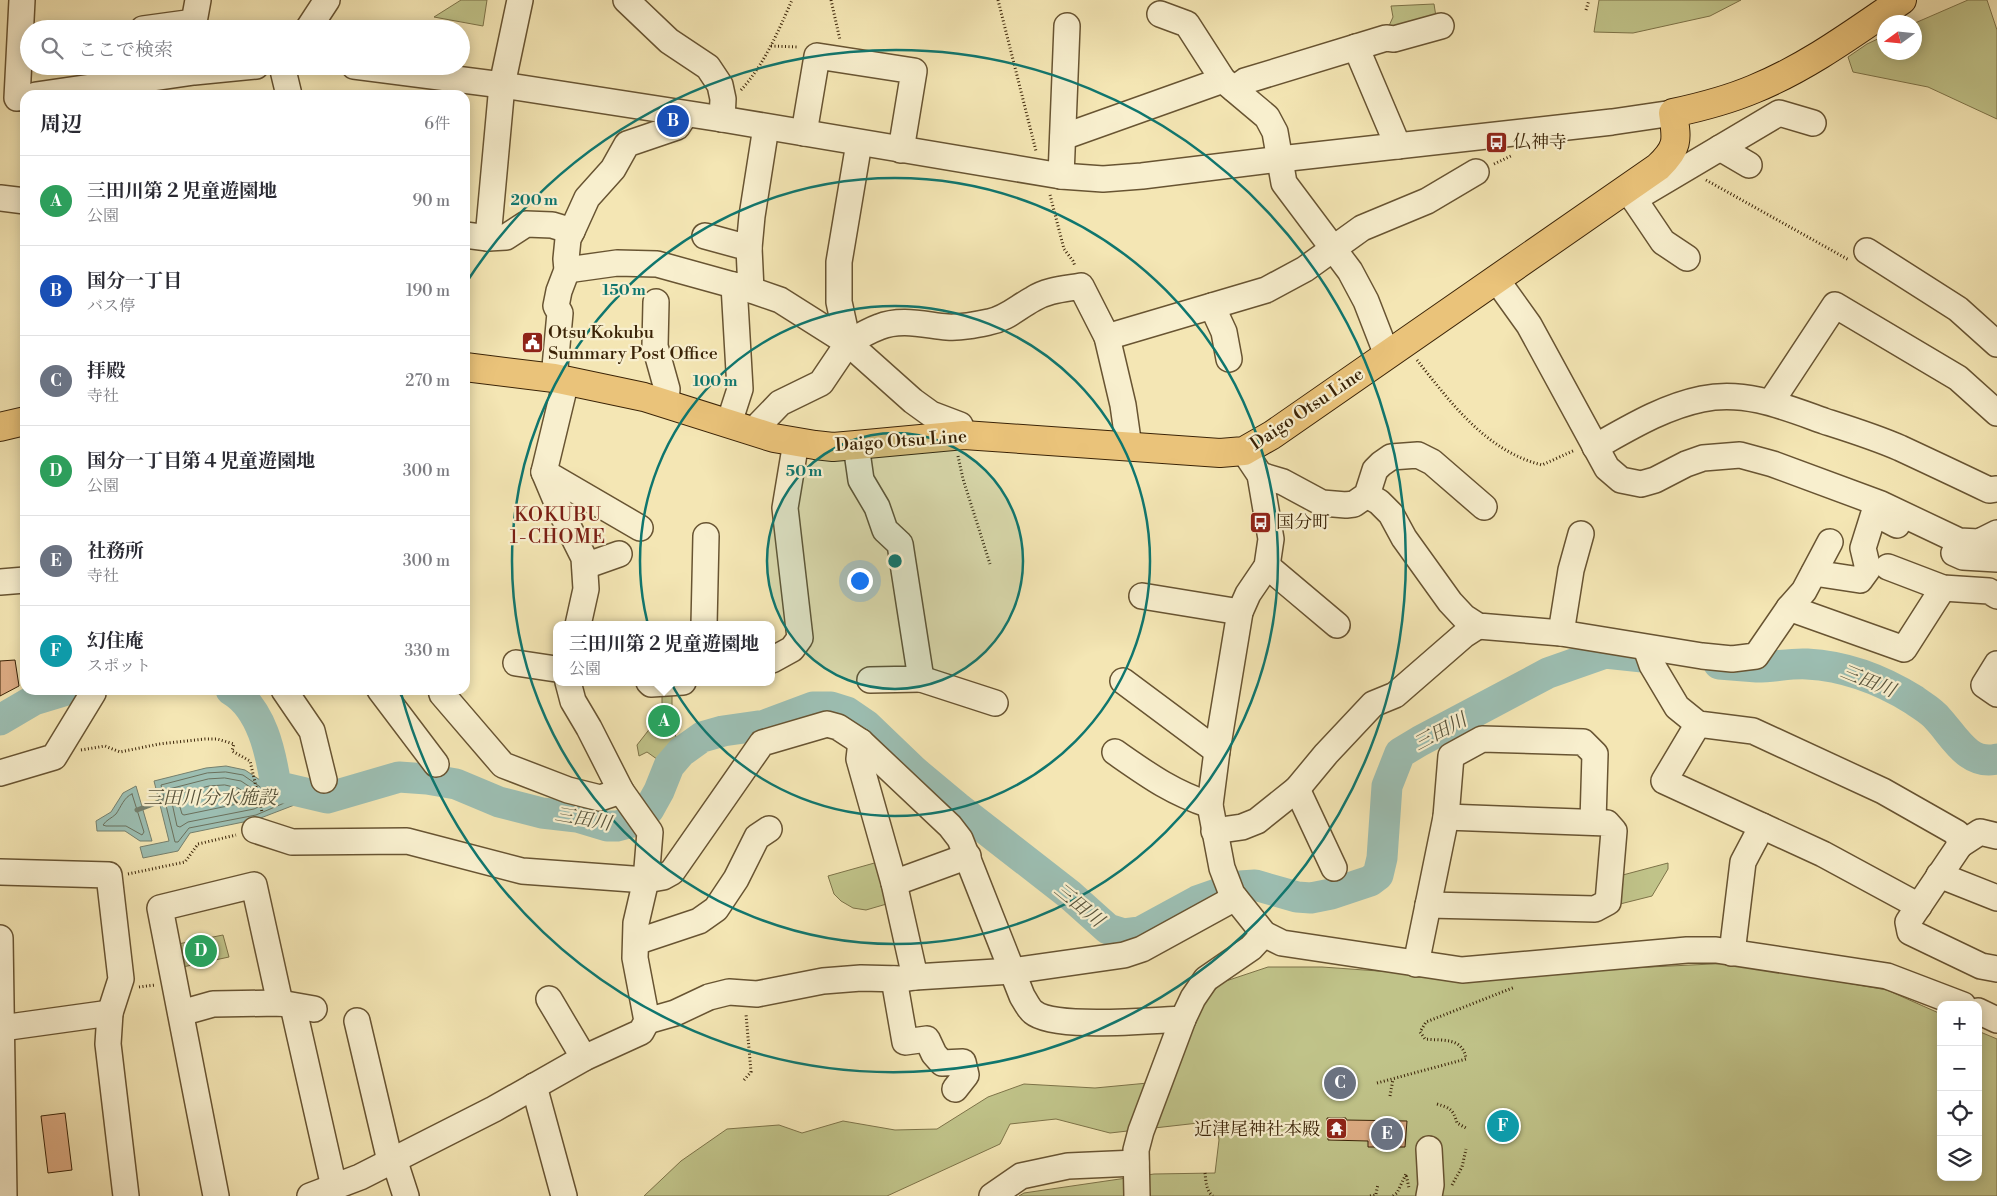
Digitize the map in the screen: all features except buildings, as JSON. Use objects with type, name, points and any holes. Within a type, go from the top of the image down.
[{"type":"main road","points":[[1673,113],[1730,98],[1784,75],[1810,61],[1902,0]]},
{"type":"main road","name":"Daigo Otsu Line","points":[[470,368],[560,379],[644,397],[796,442],[833,447],[958,435],[1220,453],[1244,451],[1272,435],[1496,279],[1631,194],[1671,155],[1676,134],[1673,113]]},
{"type":"main road","points":[[0,427],[20,422]]},
{"type":"street","points":[[22,0],[23,20]]},
{"type":"street","points":[[194,20],[198,0]]},
{"type":"street","points":[[314,20],[327,0]]},
{"type":"street","points":[[520,0],[502,85],[476,236],[506,237],[526,224],[552,225],[572,231]]},
{"type":"street","points":[[626,0],[669,40],[708,67],[720,85],[722,109]]},
{"type":"street","points":[[1160,14],[1187,24],[1228,84],[1267,117],[1275,132],[1284,183],[1350,271],[1395,349]]},
{"type":"street","points":[[1050,174],[1063,138],[1067,26]]},
{"type":"street","points":[[1063,138],[1228,84],[1245,81],[1386,38],[1394,39],[1441,26]]},
{"type":"street","points":[[1356,47],[1398,146]]},
{"type":"street","points":[[804,134],[829,58],[914,71],[901,150]]},
{"type":"street","points":[[21,90],[22,75]]},
{"type":"street","points":[[112,90],[169,85],[215,75]]},
{"type":"street","points":[[284,75],[288,90]]},
{"type":"street","points":[[424,75],[502,85],[685,115],[722,109],[766,127],[804,134],[1050,174],[1103,179],[1612,122],[1673,113]]},
{"type":"street","points":[[1687,258],[1663,242],[1631,194],[1686,168],[1779,113],[1813,123]]},
{"type":"street","points":[[579,621],[586,589],[584,558],[560,510],[544,472],[560,379],[560,313],[556,306],[559,291],[567,270],[568,239],[587,198],[613,169],[627,144],[677,127],[685,115]]},
{"type":"street","points":[[741,427],[742,287],[766,127]]},
{"type":"street","points":[[848,343],[839,302],[839,262],[859,143]]},
{"type":"street","points":[[1720,148],[1749,165]]},
{"type":"street","points":[[1107,337],[1266,290],[1305,269],[1362,228],[1427,201],[1476,172]]},
{"type":"street","points":[[0,198],[20,200]]},
{"type":"street","points":[[705,236],[749,248]]},
{"type":"street","points":[[1858,255],[1958,309],[1997,344]]},
{"type":"street","points":[[567,270],[617,263],[657,264],[742,287],[780,300],[848,343],[913,401],[932,414],[960,425],[958,435]]},
{"type":"street","points":[[1496,279],[1529,325],[1593,444],[1608,468],[1621,480],[1641,484],[1656,480],[1686,464],[1703,458],[1723,454],[1740,455],[1773,464],[1881,504],[1958,541],[1993,545]]},
{"type":"street","points":[[741,427],[780,403],[821,383],[848,343],[880,326],[899,323],[965,326],[992,322],[1008,315],[1034,298],[1053,290],[1081,286],[1107,337],[1123,405],[1129,447]]},
{"type":"street","points":[[656,302],[655,346],[667,389],[666,403]]},
{"type":"street","points":[[1771,402],[1835,304],[1958,378],[1997,413]]},
{"type":"street","points":[[1212,306],[1224,332],[1229,359]]},
{"type":"street","points":[[1593,444],[1674,407],[1696,401],[1733,396],[1771,402],[1898,447],[1990,490],[1997,489]]},
{"type":"street","points":[[775,658],[792,649],[800,638],[785,508],[796,442]]},
{"type":"street","points":[[856,445],[861,480],[878,507],[885,530],[900,544],[921,680]]},
{"type":"street","points":[[1244,451],[1260,475],[1271,539],[1267,566],[1248,594],[1240,612],[1216,751],[1210,805],[1214,831],[1231,891],[1264,934],[1282,943],[1462,970],[1687,950],[1716,950],[1887,976],[1952,1001]]},
{"type":"street","points":[[1260,475],[1283,482],[1322,503],[1354,504],[1367,495],[1375,470],[1381,464],[1391,457],[1418,455],[1432,462],[1484,507]]},
{"type":"street","points":[[544,472],[640,528]]},
{"type":"street","points":[[1367,495],[1379,502],[1391,514],[1404,538],[1450,602],[1464,617],[1478,626],[1561,633],[1648,655],[1702,656],[1732,659],[1756,656],[1765,646],[1789,608],[1804,591],[1830,542]]},
{"type":"street","points":[[1814,573],[1860,580],[1868,569],[1862,548],[1874,513],[1963,557],[1993,545]]},
{"type":"street","points":[[1561,633],[1569,583],[1581,534]]},
{"type":"street","points":[[704,621],[706,536]]},
{"type":"street","points":[[584,566],[619,554]]},
{"type":"street","points":[[1267,566],[1337,626]]},
{"type":"street","points":[[1888,567],[1942,588],[1989,591],[1997,596]]},
{"type":"street","points":[[0,582],[20,580]]},
{"type":"street","points":[[1789,608],[1904,649],[1942,588]]},
{"type":"street","points":[[1142,596],[1240,612]]},
{"type":"street","points":[[1214,831],[1242,827],[1257,821],[1297,788],[1373,704],[1395,695],[1464,635],[1478,626]]},
{"type":"street","points":[[1648,655],[1677,707],[1698,724],[1753,731],[1874,787],[1957,833],[1960,845]]},
{"type":"street","points":[[516,663],[553,669]]},
{"type":"street","points":[[1997,664],[1984,685],[1997,694]]},
{"type":"street","points":[[870,680],[921,680],[995,703]]},
{"type":"street","points":[[1123,682],[1216,751]]},
{"type":"street","points":[[216,1196],[160,908],[254,885],[296,1006],[321,1193],[360,1177],[584,1058],[641,1032],[647,1021],[635,958],[636,923],[646,880],[650,832],[621,791],[573,701],[569,686]]},
{"type":"street","points":[[0,773],[54,757],[93,695]]},
{"type":"street","points":[[287,695],[312,731],[324,780]]},
{"type":"street","points":[[384,695],[436,764]]},
{"type":"street","points":[[443,695],[503,765],[568,790],[600,798],[621,791]]},
{"type":"street","points":[[259,831],[292,842],[407,841],[522,871],[646,880],[663,877],[672,872],[762,743],[827,724],[838,727],[861,742],[950,826],[960,839],[1022,996],[1033,1012],[1050,1020],[1070,1023],[1183,1018]]},
{"type":"street","points":[[1698,724],[1664,781],[1823,854],[1919,906]]},
{"type":"street","points":[[1416,964],[1446,817],[1451,756],[1482,739],[1582,742],[1594,754],[1593,822]]},
{"type":"street","points":[[861,742],[859,759],[894,883],[904,978],[905,1042],[927,1039],[934,1054],[942,1063],[963,1062],[966,1075],[955,1089]]},
{"type":"street","points":[[1115,752],[1158,782],[1210,805]]},
{"type":"street","points":[[1297,788],[1334,868]]},
{"type":"street","points":[[1428,905],[1595,909],[1608,902],[1614,831],[1607,823],[1446,817]]},
{"type":"street","points":[[1732,952],[1743,862],[1762,826]]},
{"type":"street","points":[[636,942],[699,921],[716,909],[736,878],[757,838],[769,829]]},
{"type":"street","points":[[1997,836],[1980,832],[1960,845],[1908,922],[1910,932],[1981,966],[1997,969]]},
{"type":"street","points":[[894,883],[968,856]]},
{"type":"street","points":[[0,872],[109,875],[121,979],[110,1014],[108,1044],[126,1196]]},
{"type":"street","points":[[1939,875],[1997,898]]},
{"type":"street","points":[[647,1021],[675,1013],[708,997],[729,992],[756,994],[823,981],[861,978],[904,978],[1012,971],[1124,955],[1142,949],[1231,891]]},
{"type":"street","points":[[1139,1195],[1136,1150],[1141,1131],[1183,1018],[1206,979],[1251,948],[1264,934]]},
{"type":"street","points":[[0,938],[4,1196]]},
{"type":"street","points":[[549,999],[584,1058]]},
{"type":"street","points":[[181,1013],[213,1004],[296,1006]]},
{"type":"street","points":[[2,1028],[110,1014]]},
{"type":"street","points":[[1982,1014],[1997,1020]]},
{"type":"street","points":[[357,1021],[392,1160],[406,1196]]},
{"type":"street","points":[[534,1086],[564,1196]]},
{"type":"street","points":[[1429,1150],[1431,1185],[1438,1193]]},
{"type":"street","points":[[992,1196],[1021,1176],[1068,1166],[1136,1163]]},
{"type":"path","points":[[722,109],[742,90],[756,72],[771,46],[792,0]]},
{"type":"path","points":[[771,46],[812,47],[829,58],[842,48],[830,0]]},
{"type":"path","points":[[998,0],[1050,174],[1050,195],[1064,249],[1073,261],[1081,286]]},
{"type":"path","points":[[1586,10],[1589,0]]},
{"type":"path","points":[[1686,168],[1858,255]]},
{"type":"path","points":[[1395,349],[1495,444],[1510,454],[1542,465],[1593,444]]},
{"type":"path","points":[[958,435],[962,479],[990,564]]},
{"type":"path","points":[[54,757],[105,746],[120,752],[159,744],[217,738],[234,744],[232,751],[250,761],[264,820],[259,831],[198,844],[185,862],[121,876],[109,875]]},
{"type":"path","points":[[121,979],[135,988],[175,983]]},
{"type":"path","points":[[1377,1083],[1466,1059],[1465,1049],[1458,1043],[1425,1038],[1420,1032],[1426,1022],[1516,987]]},
{"type":"path","points":[[744,1080],[751,1072],[745,993]]},
{"type":"path","points":[[1390,1096],[1393,1079]]},
{"type":"path","points":[[1437,1104],[1449,1108],[1457,1123],[1466,1128]]},
{"type":"path","points":[[1438,1193],[1453,1184],[1462,1167],[1466,1149]]},
{"type":"path","points":[[1205,1174],[1207,1186],[1210,1194],[1213,1196]]},
{"type":"path","points":[[1393,1196],[1406,1174],[1411,1196]]},
{"type":"path","points":[[1370,1196],[1376,1195],[1378,1184]]},
{"type":"green space","points":[[461,0],[487,0],[483,26],[470,24],[470,20],[450,20],[434,17]]},
{"type":"green space","points":[[1599,0],[1741,0],[1710,16],[1633,33],[1594,32]]},
{"type":"green space","points":[[1968,0],[1987,0],[1997,30],[1997,119],[1928,87],[1853,72],[1848,57],[1877,39],[1877,60],[1922,60],[1922,20]]},
{"type":"green space","points":[[1434,4],[1437,23],[1388,28],[1393,17],[1391,6]]},
{"type":"green space","points":[[662,690],[672,690],[672,729],[681,746],[661,762],[647,752],[639,756],[637,745],[662,713]]},
{"type":"green space","points":[[878,862],[890,903],[866,910],[853,908],[834,894],[828,876]]},
{"type":"green space","points":[[1668,863],[1668,869],[1652,896],[1616,905],[1619,876]]},
{"type":"green space","points":[[223,935],[229,957],[178,968],[173,945]]},
{"type":"green space","points":[[1733,963],[1887,990],[1937,1012],[1937,1181],[1982,1181],[1982,1033],[1997,1039],[1997,1196],[1019,1196],[1024,1193],[1154,1174],[1215,1173],[1219,1140],[1216,1121],[1110,1133],[1056,1119],[1010,1124],[1000,1144],[887,1196],[644,1196],[681,1161],[727,1129],[779,1125],[802,1133],[843,1121],[895,1130],[937,1129],[988,1097],[1024,1084],[1095,1088],[1148,1083],[1197,1007],[1223,982],[1268,967],[1322,967],[1491,979],[1608,969]]},
{"type":"water","name":"三田川分水施設","points":[[226,766],[245,770],[272,788],[295,794],[297,804],[258,819],[190,833],[178,851],[143,858],[140,847],[169,841],[154,781],[206,768]]},
{"type":"water","name":"三田川分水施設","points":[[136,786],[152,841],[140,841],[125,831],[97,831],[96,821],[111,812],[123,793]]},
{"type":"waterway","name":"三田川","points":[[238,695],[258,720],[268,746],[276,786],[327,798],[399,777],[427,779],[456,784],[499,802],[542,813],[577,817],[607,826],[617,826],[636,821],[649,809],[669,766],[681,752],[702,737],[723,731],[765,725],[813,707],[831,707],[847,712],[866,725],[914,771],[957,807],[1070,895],[1108,929],[1124,934],[1140,932],[1197,901],[1240,886],[1255,885],[1297,897],[1311,898],[1331,894],[1370,881],[1378,875],[1382,858],[1387,786],[1400,753],[1548,673],[1605,653],[1652,658]]},
{"type":"waterway","name":"三田川","points":[[1719,664],[1757,667],[1795,664],[1821,665],[1863,675],[1889,686],[1927,709],[1936,716],[1956,741],[1970,754],[1987,760],[1997,759]]},
{"type":"waterway","name":"三田川","points":[[0,720],[34,700],[50,695]]},
{"type":"waterway","name":"三田川分水施設","points":[[290,799],[327,798]]},
{"type":"waterway","name":"三田川分水施設","points":[[137,810],[164,800]]},
{"type":"place","name":"国分一丁目","points":[[673,121]]},
{"type":"place","name":"仏神寺","points":[[1497,142]]},
{"type":"place","name":"Otsu Kokubu Summary Post Office","points":[[532,342]]},
{"type":"place","name":"国分町","points":[[1260,522]]},
{"type":"place","name":"三田川第２児童遊園地","points":[[664,721]]},
{"type":"place","name":"国分一丁目第４児童遊園地","points":[[201,951]]},
{"type":"place","name":"拝殿","points":[[1340,1083]]},
{"type":"place","name":"幻住庵","points":[[1503,1126]]},
{"type":"place","name":"近津尾神社本殿","points":[[1336,1129]]},
{"type":"place","name":"社務所","points":[[1387,1134]]},
{"type":"district","name":"KOKUBU 1-CHOME","points":[[558,526]]}]
